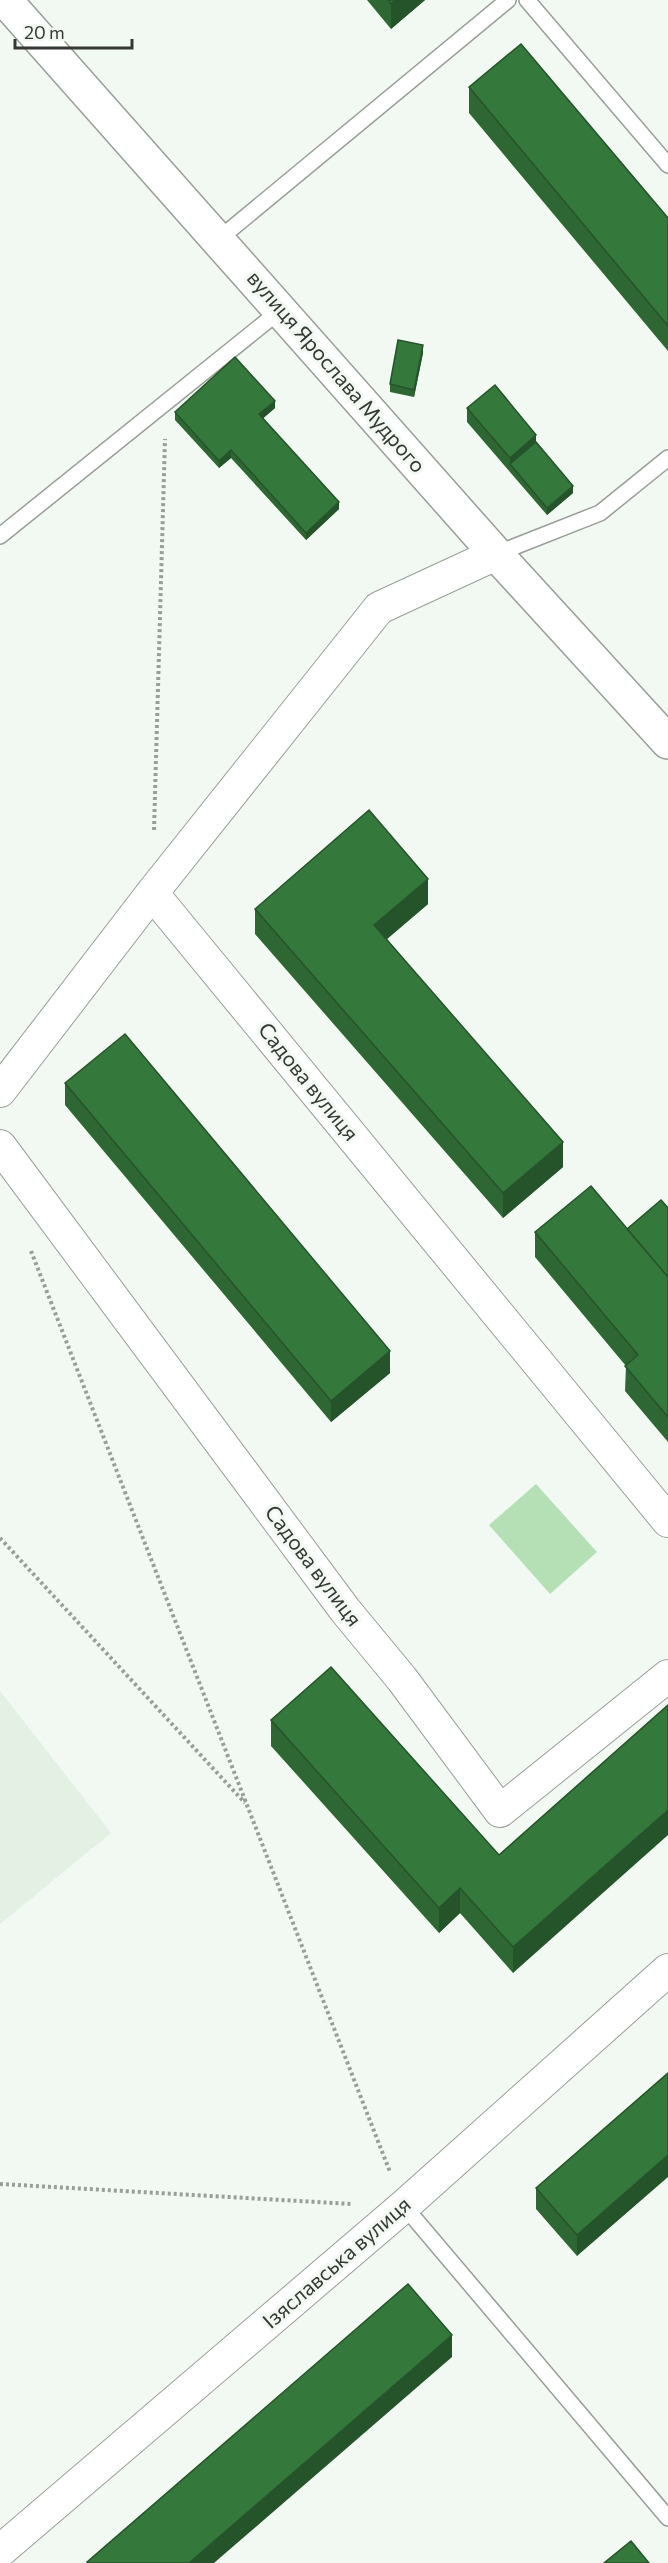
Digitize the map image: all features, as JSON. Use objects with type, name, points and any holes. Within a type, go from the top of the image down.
[{"type":"street","name":"вулиця Ярослава Мудрого","points":[[5,0],[282,309],[496,554],[668,742]]},
{"type":"street","points":[[0,1091],[152,893],[379,608],[496,554]]},
{"type":"street","name":"Садова вулиця","points":[[152,893],[668,1521]]},
{"type":"street","name":"Садова вулиця","points":[[0,1146],[345,1610],[402,1679],[500,1811],[668,1676]]},
{"type":"street","name":"Ізяславська вулиця","points":[[3,2543],[404,2206],[668,1970]]},
{"type":"lane","points":[[219,239],[508,0]]},
{"type":"lane","points":[[527,0],[668,165]]},
{"type":"lane","points":[[0,536],[282,309]]},
{"type":"lane","points":[[496,554],[600,513],[668,458]]},
{"type":"lane","points":[[404,2206],[668,2518]]},
{"type":"path","points":[[154,833],[166,402]]},
{"type":"path","points":[[0,2184],[404,2206],[30,1250]]},
{"type":"path","points":[[0,1538],[248,1806]]},
{"type":"shaded area","points":[[0,1691],[111,1833],[0,1924]]},
{"type":"green space","points":[[536,1484],[597,1552],[550,1594],[489,1525]]},
{"type":"building","points":[[521,44],[668,218],[668,326],[469,87]]},
{"type":"building","points":[[398,340],[423,345],[414,390],[390,384]]},
{"type":"building","points":[[235,357],[275,401],[259,414],[339,502],[306,533],[231,450],[219,461],[175,412]]},
{"type":"building","points":[[495,385],[536,435],[510,458],[467,408]]},
{"type":"building","points":[[536,442],[573,486],[547,508],[510,464]]},
{"type":"building","points":[[369,810],[428,879],[374,925],[563,1142],[503,1193],[255,909]]},
{"type":"building","points":[[125,1034],[390,1351],[331,1401],[65,1083]]},
{"type":"building","points":[[591,1186],[668,1277],[668,1417],[625,1366],[638,1355],[535,1232]]},
{"type":"building","points":[[661,1200],[668,1208],[668,1277],[627,1229]]},
{"type":"building","points":[[331,1667],[499,1855],[668,1705],[668,1810],[513,1947],[460,1888],[439,1908],[271,1720]]},
{"type":"building","points":[[668,2073],[668,2155],[577,2235],[536,2188]]},
{"type":"building","points":[[408,2284],[452,2335],[189,2563],[87,2562]]},
{"type":"building","points":[[631,2541],[649,2563],[604,2563]]}]
